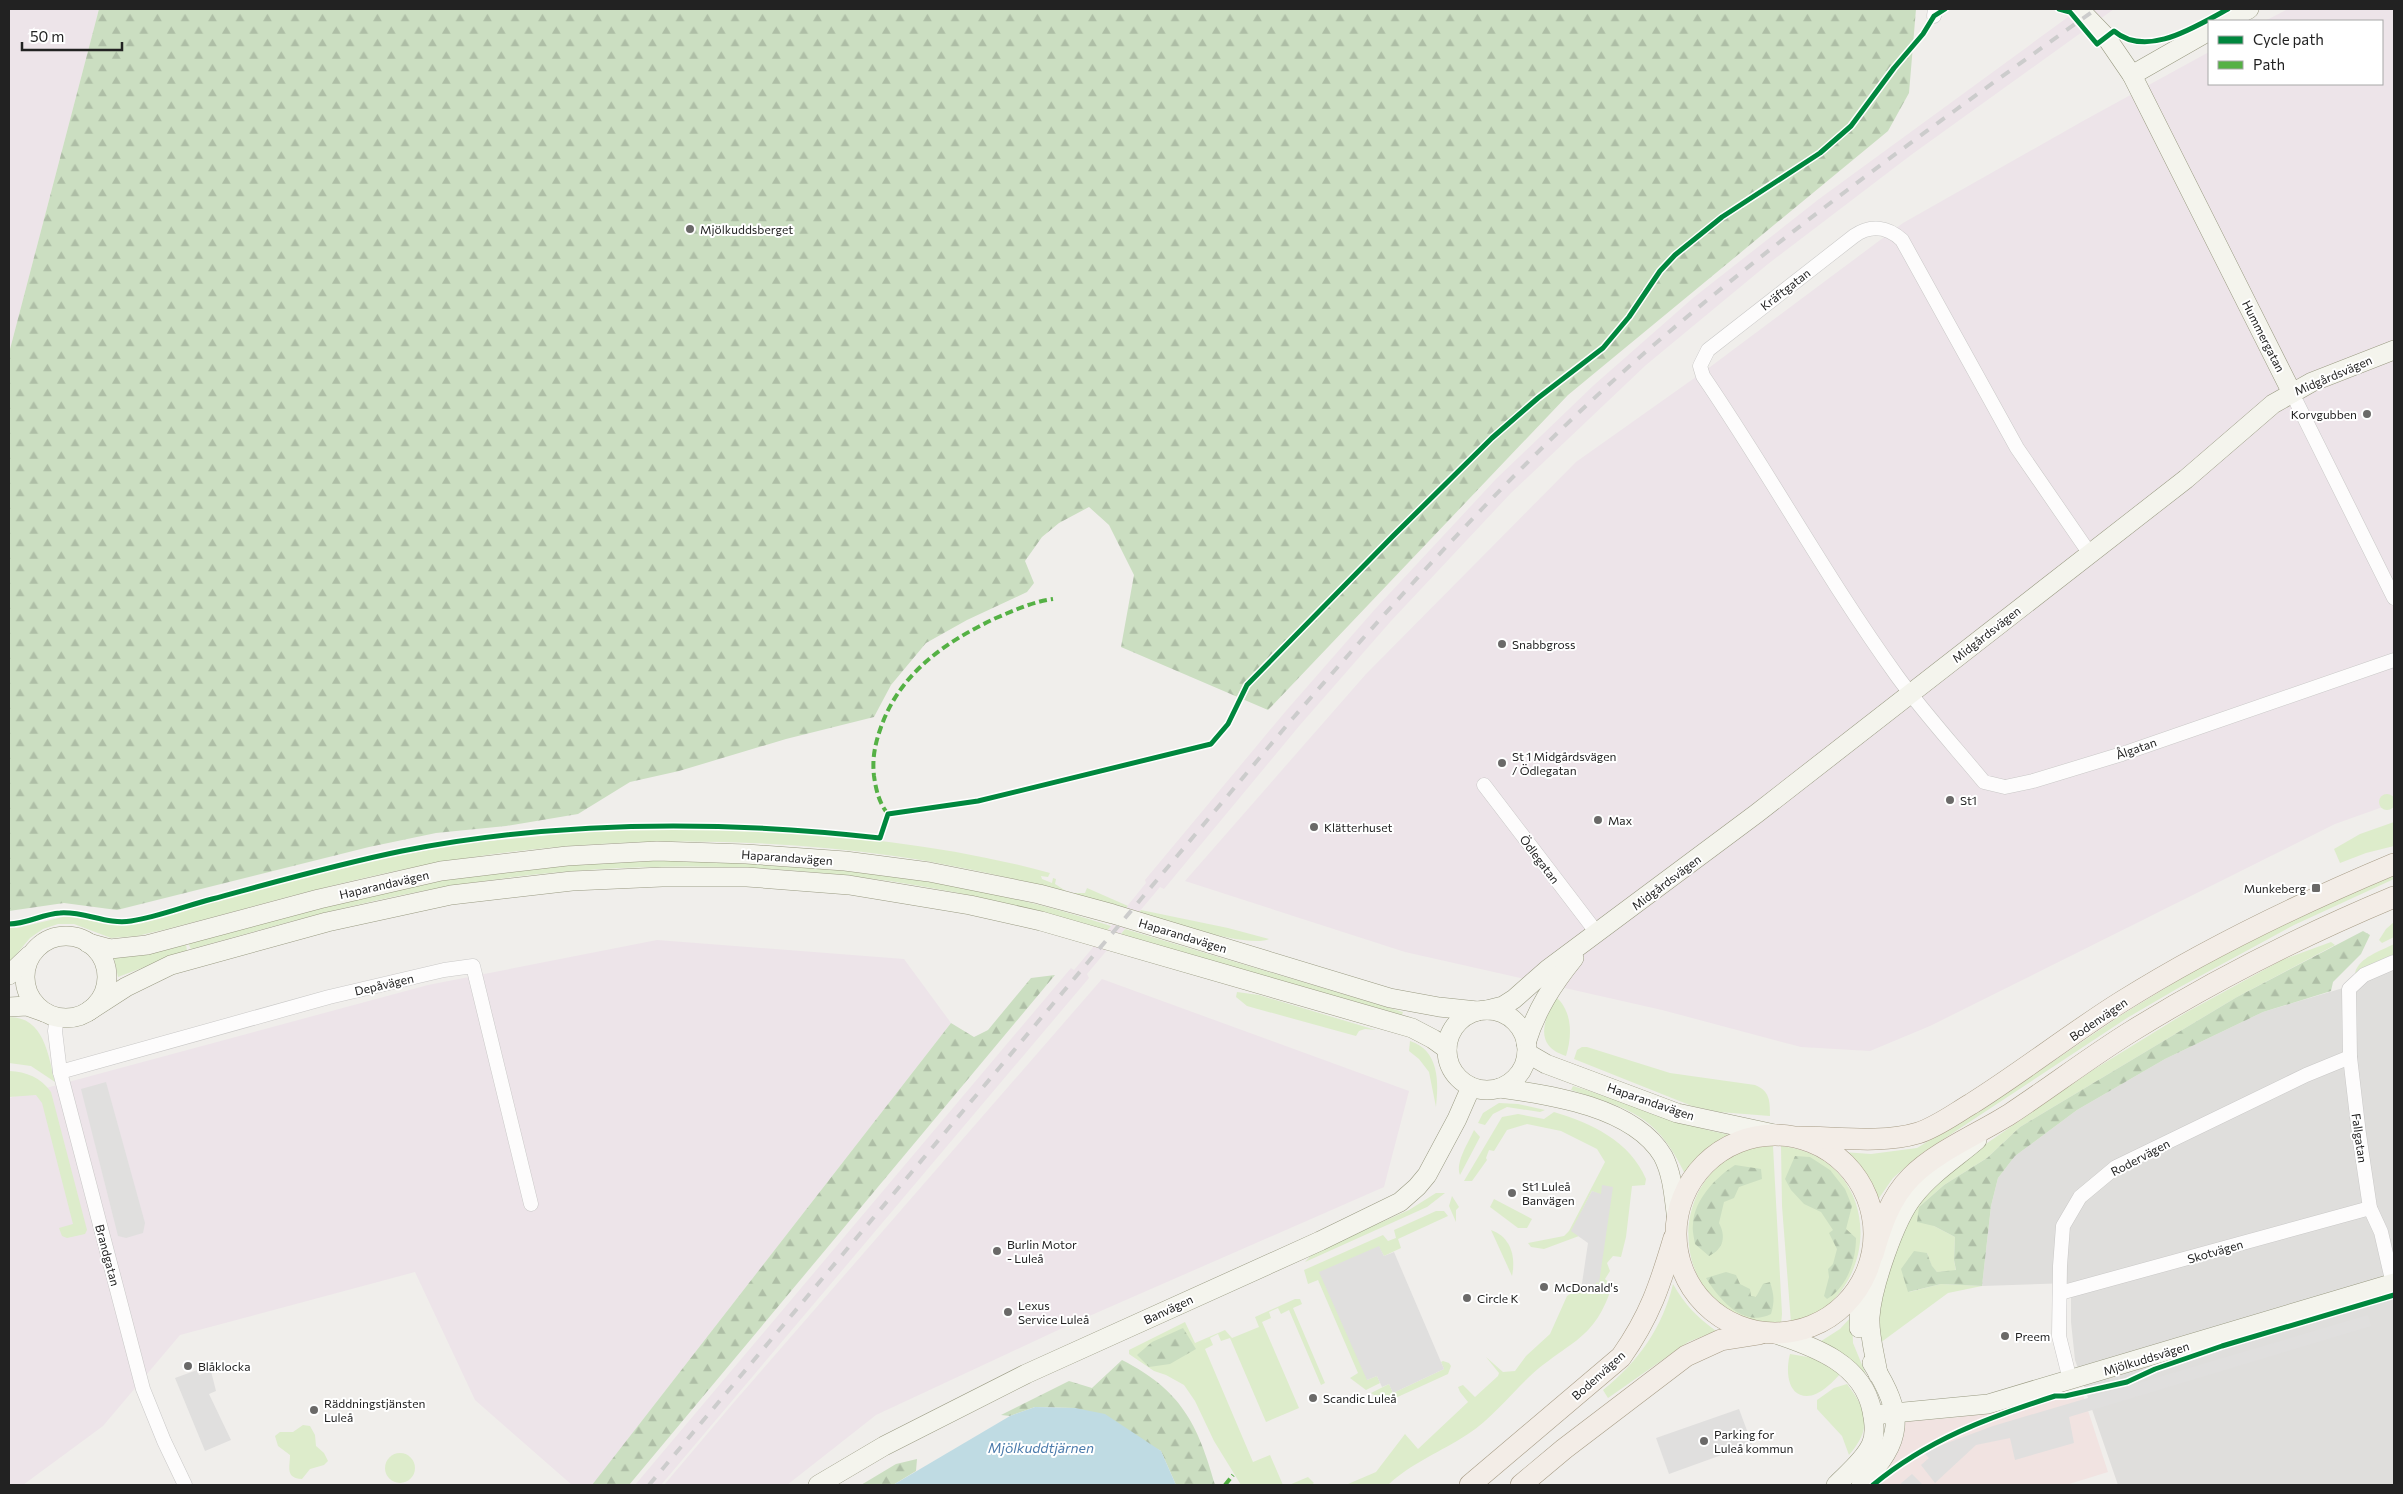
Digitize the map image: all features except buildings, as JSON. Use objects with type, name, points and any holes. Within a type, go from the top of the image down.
[{"type":"main road","name":"Bodenvägen","points":[[1470,1485],[1621,1357],[1638,1332],[1656,1296],[1682,1202],[1691,1182],[1716,1155],[1745,1140],[1788,1136],[1892,1139],[1919,1133],[1997,1088],[2122,1002],[2187,965],[2285,913],[2394,864]]},
{"type":"main road","points":[[1521,1485],[1564,1448],[1686,1356],[1721,1340],[1803,1330],[1835,1314],[1851,1299],[1863,1282],[1887,1212],[1911,1177],[1925,1165],[2010,1114],[2131,1031],[2194,994],[2324,926],[2394,897]]},
{"type":"main road","points":[[1788,1136],[1818,1144],[1840,1159],[1862,1185],[1871,1208],[1874,1227],[1872,1259]]},
{"type":"main road","points":[[1677,1225],[1679,1259],[1686,1277],[1696,1294],[1726,1320],[1769,1334]]},
{"type":"street","name":"Hummergatan","points":[[2079,9],[2106,37],[2132,75],[2394,598]]},
{"type":"street","points":[[2228,20],[2249,9]]},
{"type":"street","points":[[2132,75],[2208,32]]},
{"type":"street","name":"Kräftgatan","points":[[1911,693],[1821,561],[1738,427],[1703,376],[1700,366],[1703,357],[1723,337],[1858,233],[1876,228],[1891,232],[1902,240],[2017,448],[2090,554]]},
{"type":"street","name":"Midgårdsvägen","points":[[1482,1010],[1503,1006],[1514,999],[1548,969],[1756,814],[2192,475],[2269,407],[2292,393],[2326,377],[2394,350]]},
{"type":"street","name":"Ålgatan","points":[[1911,693],[1984,782],[2005,788],[2122,754],[2394,660]]},
{"type":"street","name":"Ödlegatan","points":[[1484,785],[1593,936]]},
{"type":"street","name":"Haparandavägen","points":[[88,942],[110,949],[147,945],[319,899],[442,871],[567,856],[657,851],[746,854],[845,861],[928,872],[1039,894],[1113,914],[1390,998],[1439,1007],[1482,1010]]},
{"type":"street","name":"Haparandavägen","points":[[89,1011],[126,987],[172,965],[327,922],[451,895],[572,881],[662,877],[747,877],[849,885],[970,906],[1041,921],[1412,1028],[1447,1049]]},
{"type":"street","name":"Midgårdsvägen","points":[[1526,1048],[1536,1014],[1551,988],[1593,936]]},
{"type":"street","points":[[9,975],[34,950],[48,940],[59,937],[75,937],[88,942],[102,957],[107,977],[103,994],[89,1011],[73,1017],[52,1015],[27,1006],[9,1007]]},
{"type":"street","points":[[34,950],[26,966],[26,988],[33,1002],[52,1015]]},
{"type":"street","name":"Fallgatan","points":[[2394,962],[2364,975],[2349,989],[2350,1057],[2370,1208],[2381,1232],[2394,1284]]},
{"type":"street","name":"Depåvägen","points":[[60,1072],[329,997],[444,970],[472,966],[531,1204]]},
{"type":"street","points":[[1482,1010],[1509,1017],[1520,1028],[1526,1048],[1519,1074],[1500,1088],[1486,1090],[1472,1087],[1455,1075],[1449,1063],[1447,1049],[1449,1036],[1455,1025],[1465,1016],[1482,1010]]},
{"type":"street","name":"Brandgatan","points":[[52,1015],[60,1072],[144,1389],[164,1442],[185,1485]]},
{"type":"street","name":"Haparandavägen","points":[[1526,1048],[1546,1064],[1677,1113],[1788,1136]]},
{"type":"street","name":"Rodervägen","points":[[2070,1380],[2059,1336],[2060,1266],[2063,1226],[2080,1197],[2116,1167],[2264,1095],[2350,1057]]},
{"type":"street","name":"Banvägen","points":[[818,1485],[884,1446],[1026,1374],[1320,1241],[1400,1202],[1427,1175],[1472,1087]]},
{"type":"street","name":"Haparandavägen","points":[[1500,1088],[1596,1109],[1620,1119],[1642,1134],[1653,1143],[1667,1166],[1677,1225]]},
{"type":"street","points":[[1878,1374],[1870,1330],[1870,1316],[1889,1244],[1900,1217],[1913,1196],[1928,1181],[2010,1114]]},
{"type":"street","name":"Skotvägen","points":[[2060,1293],[2370,1208]]},
{"type":"street","points":[[1861,1485],[1886,1457],[1893,1436],[1893,1400],[1864,1350],[1859,1328],[1860,1297],[1872,1259]]},
{"type":"street","name":"Mjölkuddsvägen","points":[[1873,1415],[1978,1406],[2394,1284]]},
{"type":"street","points":[[1769,1334],[1820,1351],[1843,1364],[1860,1383],[1871,1406],[1874,1425],[1872,1443],[1861,1460],[1836,1485]]},
{"type":"shaded area","points":[[9,9],[99,9],[9,353]]},
{"type":"shaded area","points":[[2079,9],[2114,9],[1911,155],[1768,264],[1646,365],[1511,493],[1391,621],[1300,725],[1164,889],[1160,887],[1087,974],[1089,978],[661,1485],[635,1485],[1071,968],[1074,970],[1111,926],[1146,883],[1145,880],[1285,712],[1376,608],[1496,479],[1594,385],[1693,298],[1819,199]]},
{"type":"shaded area","points":[[2288,9],[2394,9],[2394,803],[2335,824],[1930,1026],[1870,1051],[1801,1047],[1662,1010],[1405,952],[1185,881],[1366,674],[1576,462],[1710,367],[1903,223],[2208,53],[2208,85],[2383,85],[2383,20],[2267,20]]},
{"type":"shaded area","points":[[657,940],[904,959],[951,1023],[592,1485],[572,1485],[475,1400],[415,1272],[180,1335],[103,1426],[23,1485],[9,1485],[9,1098],[428,985]]},
{"type":"shaded area","points":[[2394,969],[2394,1485],[2118,1485],[2075,1360],[2071,1322],[2071,1283],[1982,1286],[1991,1206],[1998,1178],[2015,1156],[2077,1110],[2165,1059],[2263,1012],[2360,983]]},
{"type":"shaded area","points":[[1102,979],[1409,1091],[1384,1187],[1071,1324],[876,1415],[787,1485],[664,1485],[735,1401]]},
{"type":"shaded area","points":[[106,1082],[145,1223],[143,1233],[126,1238],[118,1236],[81,1089]]},
{"type":"shaded area","points":[[1602,1185],[1613,1187],[1599,1283],[1596,1282],[1595,1287],[1592,1287],[1591,1291],[1581,1290],[1588,1243],[1571,1231],[1592,1191],[1601,1194]]},
{"type":"shaded area","points":[[1379,1246],[1384,1256],[1394,1252],[1444,1369],[1393,1393],[1389,1384],[1382,1387],[1377,1376],[1367,1380],[1319,1272]]},
{"type":"shaded area","points":[[2368,1315],[2371,1326],[2069,1417],[2074,1443],[2015,1460],[2010,1438],[1976,1445],[1935,1483],[1921,1465],[1929,1458],[1923,1452],[1993,1426]]},
{"type":"shaded area","points":[[197,1370],[199,1375],[211,1371],[216,1391],[209,1394],[231,1440],[205,1451],[175,1378]]},
{"type":"shaded area","points":[[2082,1392],[2108,1472],[2066,1485],[1872,1485],[1901,1422],[1960,1417],[2056,1395],[2066,1396]]},
{"type":"shaded area","name":"Parking for Luleå kommun","points":[[1739,1409],[1752,1444],[1669,1474],[1656,1438]]},
{"type":"shaded area","points":[[1912,1474],[1923,1485],[1899,1485]]},
{"type":"green space","points":[[99,9],[1916,9],[1909,93],[1888,131],[1568,395],[1268,710],[1121,647],[1134,575],[1109,525],[1089,507],[1059,523],[1042,537],[1025,561],[1034,583],[1027,592],[967,620],[926,643],[891,685],[874,717],[786,739],[679,771],[630,782],[578,814],[506,826],[436,833],[369,847],[117,910],[64,903],[9,911],[9,353]]},
{"type":"green space","points":[[2387,794],[2393,796],[2395,802],[2393,808],[2387,810],[2381,808],[2379,802],[2381,796]]},
{"type":"green space","points":[[2394,822],[2394,846],[2366,853],[2340,863],[2334,849],[2360,834]]},
{"type":"green space","points":[[669,827],[814,834],[956,852],[1050,873],[1048,877],[1041,876],[1042,879],[1052,883],[1053,878],[1056,879],[1055,884],[1066,891],[937,863],[836,849],[720,842],[604,844],[488,855],[394,871],[137,936],[111,938],[74,924],[58,924],[43,929],[30,938],[9,963],[9,928],[17,928],[67,916],[124,926],[351,865],[459,844],[600,830]]},
{"type":"green space","points":[[672,860],[785,865],[894,876],[1002,896],[1111,926],[1106,932],[1026,908],[944,890],[862,877],[778,869],[694,867],[611,869],[527,875],[445,887],[349,907],[191,949],[188,943],[317,907],[444,880],[568,865]]},
{"type":"green space","points":[[2394,873],[2394,879],[2294,925],[2127,1018],[1921,1154],[1893,1178],[1877,1201],[1868,1182],[1843,1152],[1871,1154],[1917,1148],[2014,1088],[2123,1014],[2205,964],[2322,905]]},
{"type":"green space","points":[[1087,888],[1128,906],[1124,910],[1071,893],[1085,893]]},
{"type":"green space","points":[[1141,910],[1228,928],[1269,939],[1259,941],[1225,937],[1138,914]]},
{"type":"green space","points":[[2394,922],[2394,937],[2382,943],[2379,940],[2386,929]]},
{"type":"green space","points":[[1125,929],[1403,1012],[1402,1015],[1120,935]]},
{"type":"green space","points":[[2363,931],[2370,935],[2361,954],[2333,982],[2331,991],[2263,1012],[2165,1059],[2077,1110],[2015,1156],[1998,1178],[1991,1206],[1982,1286],[1941,1284],[1908,1292],[1901,1269],[1914,1251],[1927,1253],[1932,1266],[1937,1272],[1956,1270],[1954,1260],[1955,1237],[1934,1226],[1917,1222],[1919,1207],[1944,1185],[1987,1158],[2020,1127],[2237,997]]},
{"type":"green space","points":[[2331,942],[2335,945],[2237,997],[2020,1127],[1987,1158],[1944,1185],[1919,1207],[1934,1226],[1955,1237],[1954,1260],[1956,1271],[1937,1272],[1932,1267],[1927,1253],[1909,1292],[1941,1284],[1982,1286],[1948,1293],[1880,1343],[1876,1312],[1900,1230],[1925,1191],[1948,1170],[2093,1070],[2187,1012],[2282,960]]},
{"type":"green space","points":[[186,944],[187,951],[118,977],[114,958],[149,953]]},
{"type":"green space","points":[[2394,944],[2394,955],[2355,973],[2357,967],[2366,959]]},
{"type":"green space","points":[[1055,975],[629,1485],[592,1485],[951,1023],[974,1037],[988,1030],[1031,978]]},
{"type":"green space","points":[[1237,992],[1259,995],[1376,1030],[1365,1029],[1359,1031],[1356,1036],[1247,1006],[1236,997]]},
{"type":"green space","points":[[1556,997],[1566,1010],[1570,1025],[1566,1056],[1549,1046],[1545,1039],[1545,1023]]},
{"type":"green space","points":[[9,1017],[30,1023],[37,1030],[47,1049],[55,1082],[31,1066],[9,1063]]},
{"type":"green space","points":[[1410,1041],[1420,1045],[1432,1059],[1437,1078],[1436,1107],[1429,1072],[1419,1059],[1409,1051]]},
{"type":"green space","points":[[1582,1047],[1670,1073],[1755,1085],[1764,1090],[1768,1097],[1770,1116],[1719,1112],[1692,1106],[1574,1059],[1577,1050]]},
{"type":"green space","points":[[9,1071],[33,1076],[51,1092],[87,1230],[85,1234],[67,1238],[62,1236],[59,1228],[73,1224],[42,1103],[36,1095],[9,1097]]},
{"type":"green space","points":[[1573,1086],[1670,1119],[1730,1135],[1714,1144],[1685,1174],[1664,1139],[1640,1117],[1626,1109],[1571,1090]]},
{"type":"green space","points":[[1499,1103],[1518,1104],[1545,1110],[1540,1112],[1507,1107],[1493,1114],[1485,1125],[1478,1123],[1483,1113]]},
{"type":"green space","points":[[1554,1112],[1568,1116],[1608,1135],[1630,1154],[1646,1179],[1645,1185],[1632,1186],[1626,1237],[1621,1257],[1613,1256],[1607,1263],[1610,1271],[1605,1279],[1609,1283],[1613,1283],[1598,1317],[1579,1338],[1529,1377],[1492,1414],[1468,1434],[1416,1464],[1388,1485],[1349,1485],[1376,1472],[1405,1434],[1418,1449],[1468,1402],[1458,1387],[1463,1385],[1475,1397],[1498,1376],[1499,1373],[1486,1357],[1503,1372],[1515,1371],[1526,1356],[1550,1334],[1567,1296],[1577,1290],[1591,1291],[1601,1195],[1592,1191],[1572,1231],[1579,1236],[1544,1249],[1531,1247],[1528,1243],[1564,1236],[1569,1231],[1605,1162],[1597,1149],[1561,1131],[1527,1124],[1507,1130],[1494,1151],[1489,1150],[1487,1160],[1472,1181],[1464,1181],[1502,1117],[1518,1114],[1544,1119]]},
{"type":"green space","points":[[1474,1130],[1480,1137],[1460,1175],[1459,1164]]},
{"type":"green space","points":[[1773,1146],[1782,1314],[1781,1324],[1761,1325],[1723,1308],[1701,1282],[1691,1257],[1689,1231],[1693,1206],[1704,1182],[1722,1163],[1745,1151]]},
{"type":"green space","points":[[1781,1146],[1814,1155],[1838,1173],[1854,1197],[1860,1225],[1858,1254],[1847,1281],[1828,1305],[1800,1323],[1799,1321],[1791,1323],[1782,1206]]},
{"type":"green space","points":[[1795,1156],[1810,1157],[1830,1170],[1845,1189],[1852,1206],[1846,1229],[1856,1238],[1852,1264],[1840,1288],[1827,1299],[1824,1296],[1829,1277],[1828,1269],[1833,1264],[1837,1249],[1829,1233],[1833,1230],[1821,1212],[1804,1204],[1791,1190],[1785,1179]]},
{"type":"green space","points":[[1735,1165],[1761,1169],[1762,1179],[1739,1187],[1734,1198],[1724,1202],[1719,1223],[1723,1237],[1721,1246],[1709,1256],[1695,1244],[1694,1215],[1707,1190]]},
{"type":"green space","points":[[1436,1193],[1445,1193],[1427,1207],[1305,1262],[1314,1252],[1409,1210]]},
{"type":"green space","points":[[1452,1196],[1459,1207],[1456,1210],[1456,1222],[1449,1206]]},
{"type":"green space","points":[[1494,1199],[1532,1219],[1527,1228],[1518,1228],[1490,1207]]},
{"type":"green space","points":[[1436,1211],[1444,1211],[1448,1216],[1398,1239],[1401,1248],[1384,1256],[1379,1247],[1367,1380],[1377,1376],[1380,1383],[1366,1390],[1350,1378],[1358,1373],[1318,1280],[1308,1284],[1304,1270],[1383,1235],[1388,1241],[1396,1238],[1394,1230]]},
{"type":"green space","points":[[1491,1230],[1503,1237],[1510,1248],[1513,1262],[1512,1276]]},
{"type":"green space","points":[[1726,1272],[1736,1275],[1740,1284],[1750,1289],[1751,1296],[1756,1297],[1763,1284],[1770,1282],[1774,1298],[1771,1314],[1751,1317],[1733,1309],[1725,1302],[1706,1278]]},
{"type":"green space","points":[[1673,1284],[1692,1310],[1716,1331],[1688,1342],[1608,1398],[1603,1390],[1627,1368],[1647,1343],[1663,1315]]},
{"type":"green space","points":[[1295,1299],[1300,1299],[1302,1304],[1293,1308],[1325,1383],[1321,1385],[1289,1310],[1281,1314],[1278,1308],[1269,1312],[1271,1318],[1262,1322],[1299,1408],[1266,1422],[1230,1338],[1221,1341],[1218,1334],[1210,1338],[1213,1345],[1205,1349],[1253,1462],[1270,1455],[1283,1485],[1241,1485],[1214,1441],[1195,1401],[1184,1385],[1154,1371],[1129,1354],[1129,1350],[1185,1322],[1195,1343],[1225,1330],[1232,1338],[1259,1327],[1255,1317]]},
{"type":"green space","points":[[1852,1316],[1853,1343],[1872,1389],[1815,1345],[1840,1329]]},
{"type":"green space","points":[[1183,1328],[1196,1349],[1170,1364],[1149,1367],[1137,1355],[1152,1342]]},
{"type":"green space","points":[[1790,1354],[1814,1358],[1840,1374],[1816,1394],[1800,1395],[1791,1386],[1789,1380],[1788,1366]]},
{"type":"green space","points":[[1122,1360],[1142,1371],[1159,1384],[1184,1411],[1202,1444],[1215,1485],[1176,1485],[1161,1451],[1075,1408],[1035,1407],[1010,1416],[1001,1415],[1069,1381],[1092,1388]]},
{"type":"green space","points":[[1443,1361],[1451,1366],[1448,1374],[1391,1400],[1377,1397],[1371,1393],[1389,1384],[1393,1393],[1444,1369],[1441,1362]]},
{"type":"green space","points":[[1847,1384],[1863,1411],[1865,1420],[1861,1437],[1849,1455],[1842,1436],[1817,1409],[1817,1400],[1834,1388]]},
{"type":"green space","points":[[303,1425],[310,1426],[315,1435],[316,1446],[324,1453],[328,1461],[324,1465],[310,1469],[302,1479],[293,1477],[291,1474],[289,1468],[290,1455],[278,1446],[275,1436],[280,1432],[293,1432]]},
{"type":"green space","points":[[400,1453],[406,1454],[414,1462],[414,1474],[406,1482],[400,1483],[394,1482],[386,1474],[385,1468],[386,1462],[394,1454]]},
{"type":"green space","points":[[917,1459],[916,1471],[893,1485],[861,1485],[896,1464]]},
{"type":"green space","points":[[1308,1477],[1314,1483],[1311,1485],[1289,1485]]},
{"type":"water","name":"Mjölkuddtjärnen","points":[[1035,1407],[1075,1408],[1105,1414],[1161,1451],[1176,1485],[893,1485],[1010,1416]]},
{"type":"railway","points":[[649,1485],[1293,718],[1418,577],[1504,486],[1594,398],[1641,356],[1751,265],[1864,177],[2096,9]]},
{"type":"marked path","points":[[888,814],[880,801],[874,776],[876,745],[889,708],[912,675],[942,649],[977,627],[1031,604],[1053,599]]},
{"type":"marked path","points":[[1225,1485],[1233,1475]]},
{"type":"cycle path","points":[[9,924],[60,913],[78,914],[113,921],[131,921],[378,856],[461,841],[521,833],[641,826],[701,826],[820,832],[880,838],[888,814],[978,801],[1211,744],[1228,724],[1247,685],[1394,535],[1492,438],[1538,398],[1603,348],[1629,317],[1660,271],[1675,255],[1722,217],[1820,153],[1851,126],[1894,68],[1923,34],[1934,16],[1945,9]]},
{"type":"cycle path","points":[[2059,9],[2070,12],[2097,44],[2114,31],[2127,39],[2141,42],[2156,41],[2187,31],[2208,20]]},
{"type":"cycle path","points":[[2208,20],[2228,9]]},
{"type":"cycle path","points":[[1873,1485],[1915,1455],[1960,1431],[2006,1412],[2055,1396],[2065,1396],[2127,1382],[2155,1369],[2222,1346],[2394,1295]]},
{"type":"place","name":"Mjölkuddsberget","points":[[690,229]]},
{"type":"place","name":"Korvgubben","points":[[2367,414]]},
{"type":"place","name":"Snabbgross","points":[[1502,644]]},
{"type":"place","name":"St 1 Midgårdsvägen / Ödlegatan","points":[[1502,763]]},
{"type":"place","name":"St1","points":[[1950,800]]},
{"type":"place","name":"Max","points":[[1598,820]]},
{"type":"place","name":"Klätterhuset","points":[[1314,827]]},
{"type":"place","name":"Munkeberg","points":[[2316,888]]},
{"type":"place","name":"St1 Luleå Banvägen","points":[[1512,1193]]},
{"type":"place","name":"Burlin Motor - Luleå","points":[[997,1251]]},
{"type":"place","name":"McDonald's","points":[[1544,1287]]},
{"type":"place","name":"Circle K","points":[[1467,1298]]},
{"type":"place","name":"Lexus Service Luleå","points":[[1008,1312]]},
{"type":"place","name":"Preem","points":[[2005,1336]]},
{"type":"place","name":"Blåklocka","points":[[188,1366]]},
{"type":"place","name":"Scandic Luleå","points":[[1313,1398]]},
{"type":"place","name":"Räddningstjänsten Luleå","points":[[314,1410]]},
{"type":"place","name":"Parking for Luleå kommun","points":[[1704,1441]]}]
